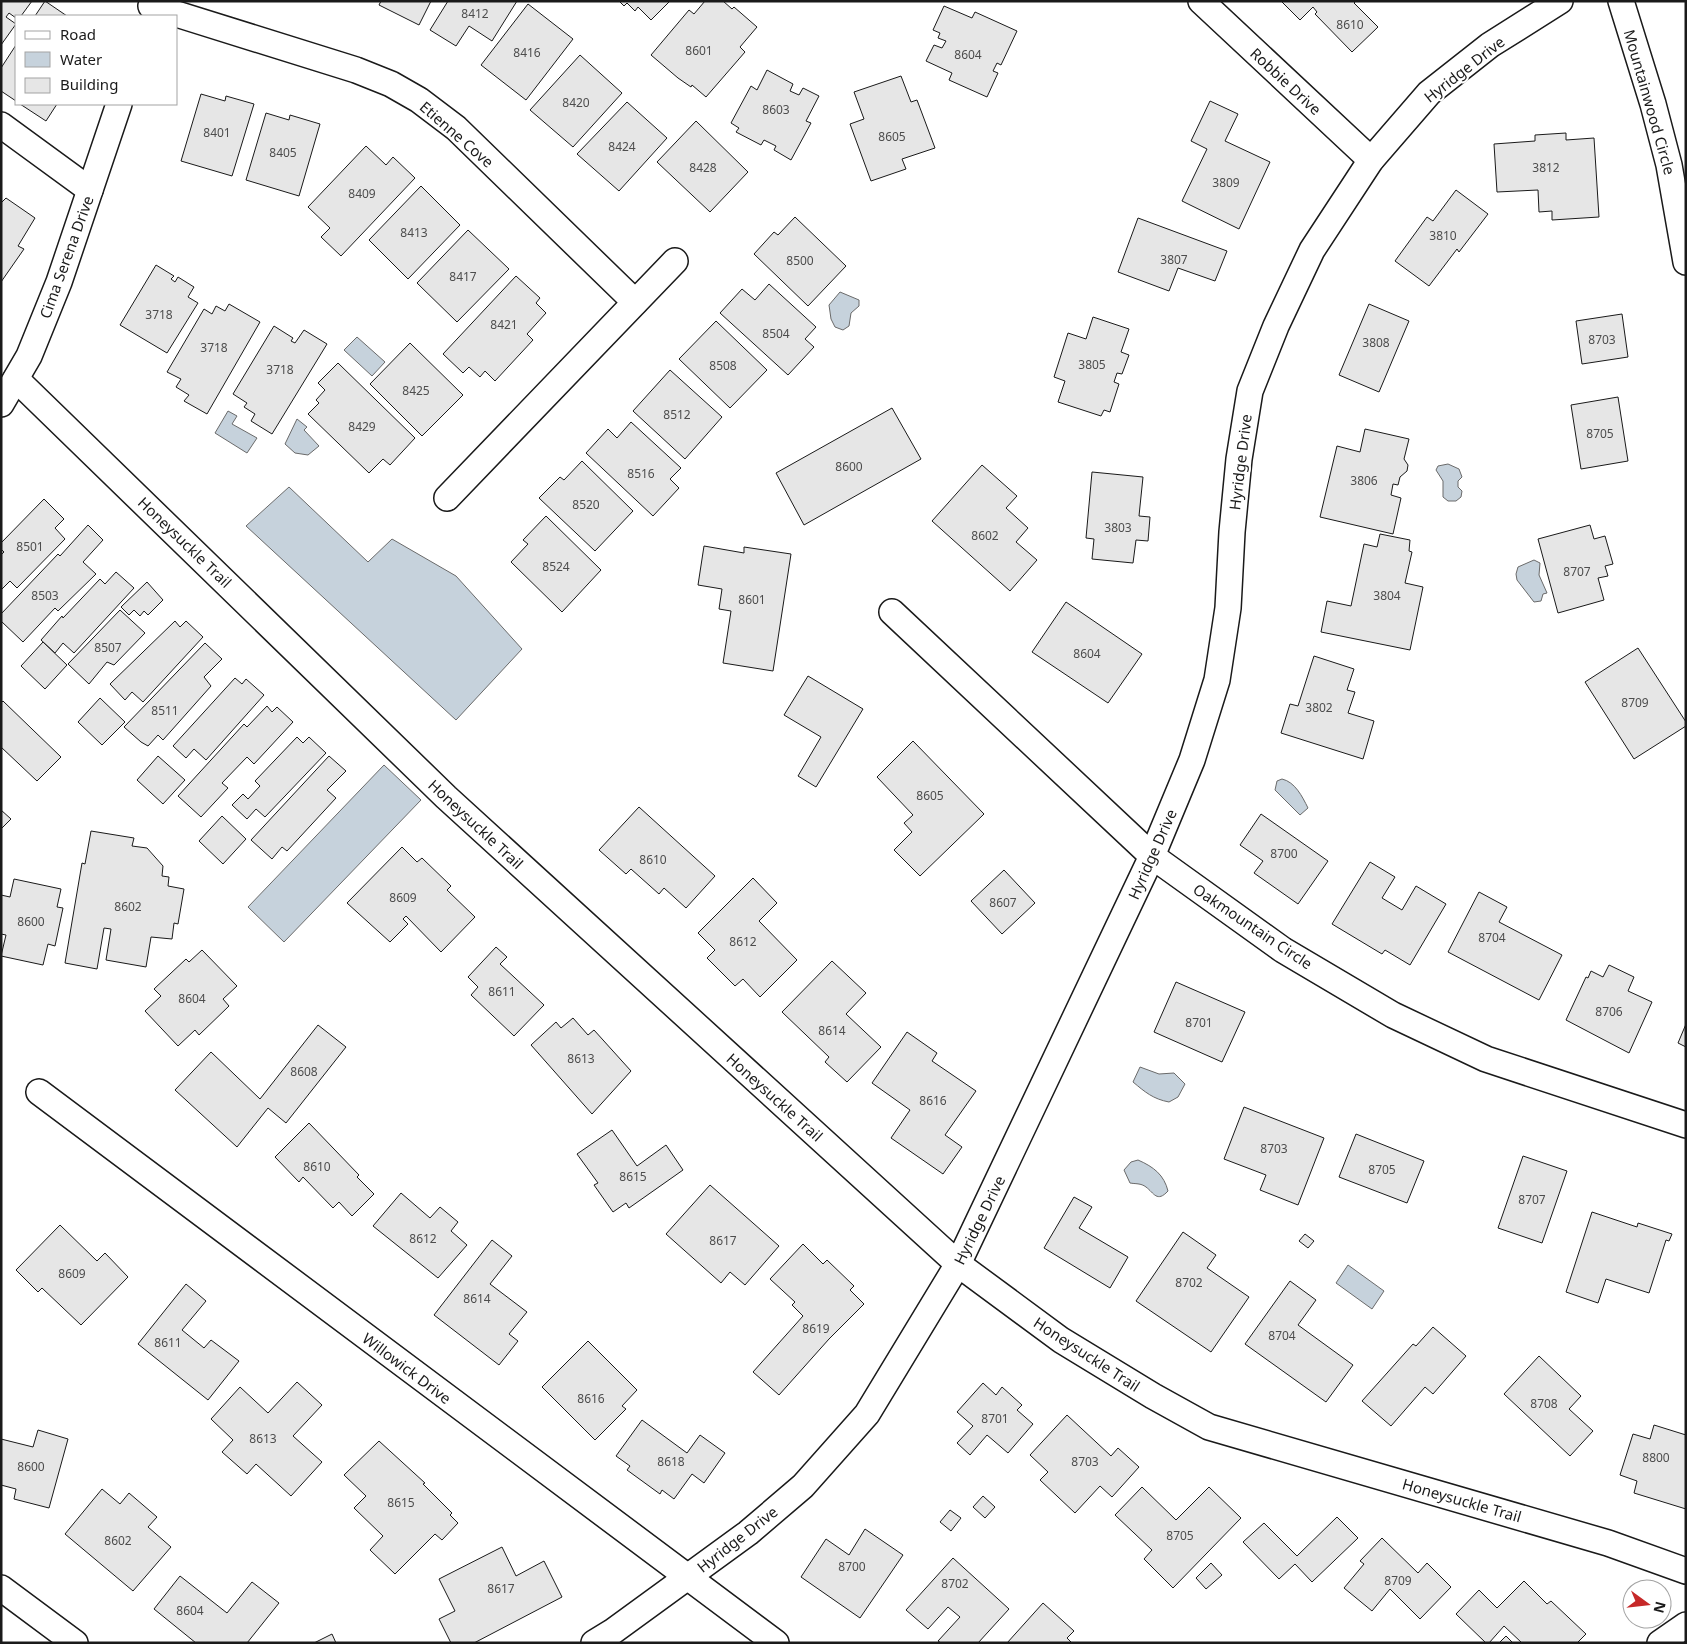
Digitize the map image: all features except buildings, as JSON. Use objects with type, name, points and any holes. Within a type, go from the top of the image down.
[{"type":"street","name":"Robbie Drive","points":[[1201,1],[1371,160]]},
{"type":"street","name":"Hyridge Drive","points":[[594,1643],[612,1632],[748,1533],[803,1486],[867,1414],[958,1264],[1152,856],[1192,760],[1217,680],[1228,608],[1232,532],[1239,460],[1250,391],[1276,326],[1312,250],[1371,160],[1429,92],[1490,45],[1560,1]]},
{"type":"street","name":"Mountainwood Circle","points":[[1621,1],[1670,165],[1686,262]]},
{"type":"street","name":"Etienne Cove","points":[[151,8],[174,15]]},
{"type":"street","name":"Etienne Cove","points":[[178,16],[356,70],[391,84],[419,100],[456,128],[636,302]]},
{"type":"street","name":"Cima Serena Drive","points":[[1,404],[29,356],[55,291],[119,105]]},
{"type":"street","points":[[1,125],[90,190]]},
{"type":"street","points":[[447,498],[675,261]]},
{"type":"street","name":"Honeysuckle Trail","points":[[16,380],[255,609],[446,797],[958,1264],[1062,1340],[1153,1396],[1208,1426],[1608,1543],[1686,1571]]},
{"type":"street","name":"Oakmountain Circle","points":[[892,612],[1152,856],[1283,950],[1392,1015],[1486,1059],[1686,1125]]},
{"type":"street","name":"Willowick Drive","points":[[39,1092],[776,1643]]},
{"type":"street","points":[[1,1588],[75,1643]]},
{"type":"street","points":[[1660,1643],[1686,1625]]},
{"type":"water","points":[[840,292],[859,300],[859,306],[851,313],[849,326],[843,330],[835,327],[831,319],[829,305]]},
{"type":"water","points":[[357,337],[385,362],[372,376],[344,350]]},
{"type":"water","points":[[228,411],[237,416],[232,424],[257,438],[247,453],[215,433]]},
{"type":"water","points":[[297,419],[307,427],[304,430],[319,446],[308,455],[295,453],[285,444]]},
{"type":"water","points":[[1448,464],[1459,469],[1462,477],[1458,481],[1458,487],[1462,491],[1461,497],[1456,501],[1448,501],[1443,497],[1443,481],[1436,470],[1438,466]]},
{"type":"water","points":[[289,487],[368,562],[392,539],[456,576],[522,649],[456,720],[246,526]]},
{"type":"water","points":[[1534,560],[1540,563],[1539,575],[1547,593],[1543,594],[1541,601],[1534,602],[1517,580],[1516,574],[1518,567]]},
{"type":"water","points":[[384,765],[421,800],[284,942],[248,907]]},
{"type":"water","points":[[1282,779],[1294,786],[1301,794],[1308,808],[1300,815],[1275,790],[1277,781]]},
{"type":"water","points":[[1140,1067],[1159,1074],[1174,1073],[1185,1084],[1178,1097],[1169,1102],[1163,1101],[1141,1089],[1133,1082]]},
{"type":"water","points":[[1138,1160],[1153,1169],[1164,1180],[1168,1191],[1164,1195],[1158,1197],[1140,1184],[1130,1183],[1124,1170],[1131,1162]]},
{"type":"water","points":[[1348,1265],[1384,1291],[1372,1309],[1336,1283]]}]
